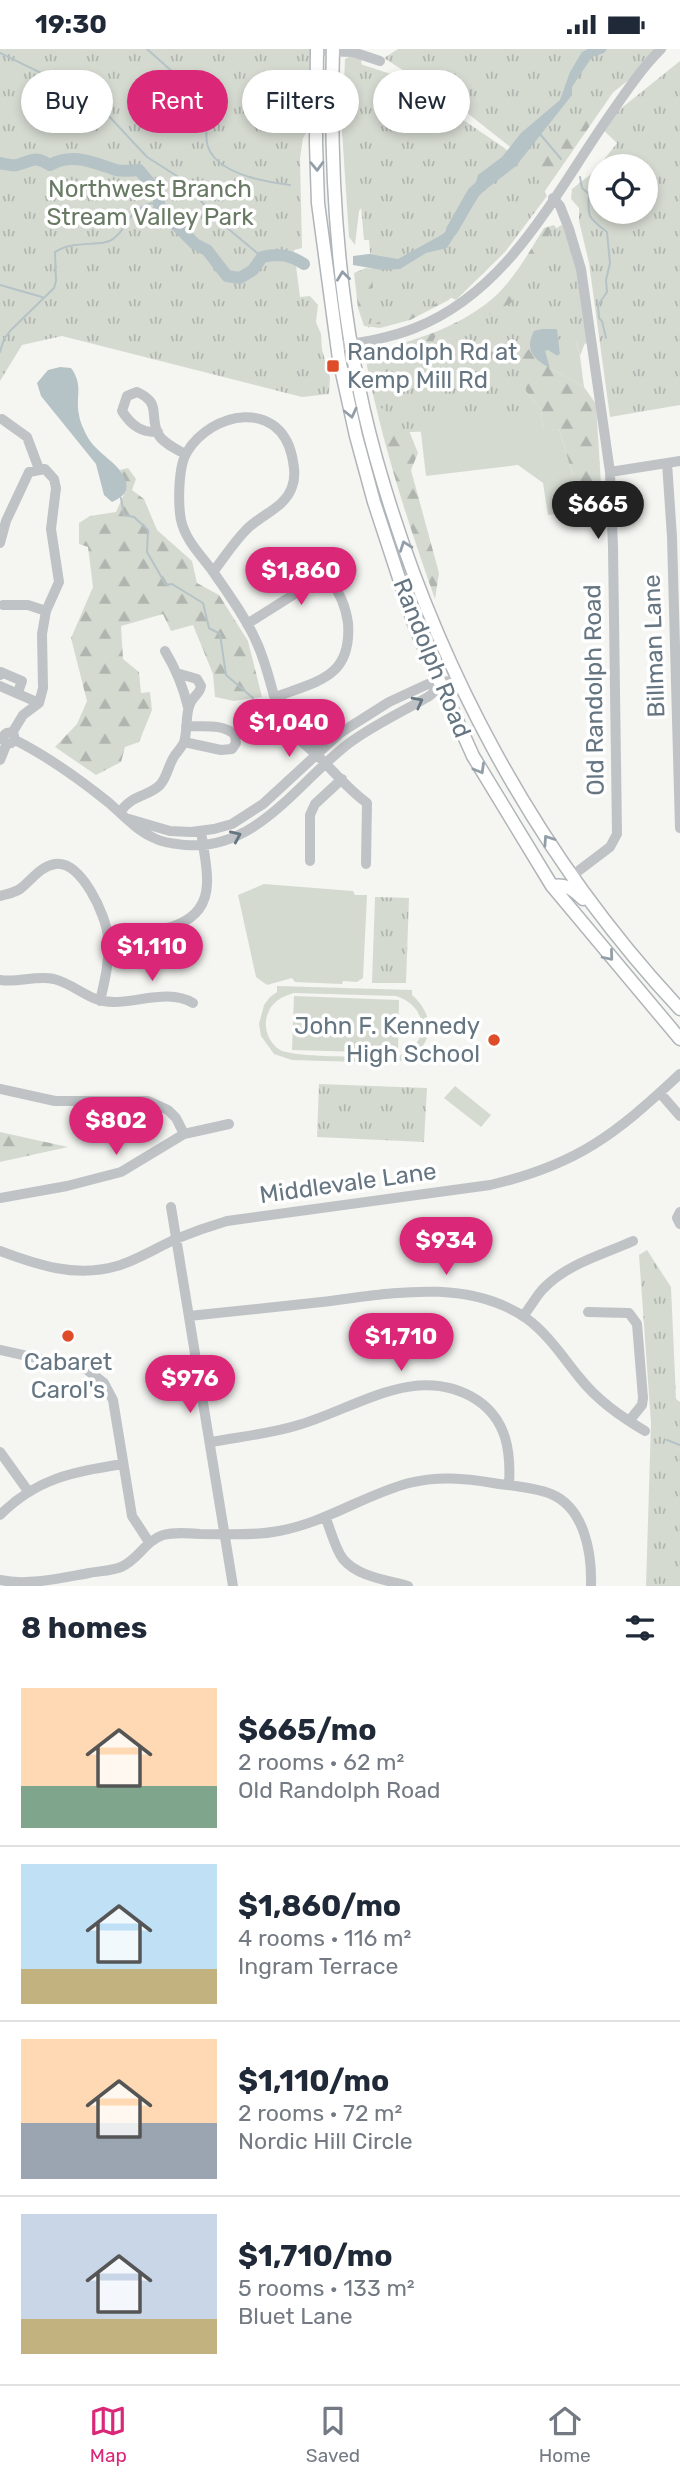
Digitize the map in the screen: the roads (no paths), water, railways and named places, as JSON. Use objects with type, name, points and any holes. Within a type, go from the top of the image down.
[{"type":"main road","name":"Randolph Road","points":[[317,50],[318,203],[337,346],[356,436],[374,502],[415,627],[473,756],[552,886],[680,1039]]},
{"type":"main road","name":"Randolph Road","points":[[333,50],[334,180],[352,344],[366,417],[380,469],[437,636],[505,770],[547,838],[637,961],[680,1009]]},
{"type":"main road","points":[[525,840],[554,876],[562,879],[573,875]]},
{"type":"main road","points":[[552,886],[571,887],[606,921]]},
{"type":"street","points":[[337,346],[414,329],[464,302],[489,282],[510,260],[629,87],[661,49]]},
{"type":"street","points":[[317,50],[353,53],[380,61]]},
{"type":"street","name":"Old Randolph Road","points":[[553,198],[560,206],[581,268],[610,472],[614,561],[617,827],[610,847],[573,875]]},
{"type":"street","points":[[158,432],[149,432],[131,425],[122,411],[127,396],[136,392],[147,396],[154,406],[158,432],[170,445],[185,454]]},
{"type":"street","points":[[214,572],[246,530],[276,509],[292,490],[294,477],[286,438],[274,424],[264,420],[243,417],[212,425],[197,438],[185,454],[179,495],[181,519],[193,547],[214,572],[247,624],[276,697],[290,708],[313,740],[316,754],[367,803],[366,864]]},
{"type":"street","points":[[2,419],[27,437],[39,469]]},
{"type":"street","points":[[610,472],[680,461]]},
{"type":"street","name":"Billman Lane","points":[[667,463],[672,537],[680,828]]},
{"type":"street","points":[[0,543],[6,520],[29,472],[39,469],[50,473],[56,488],[51,529],[59,582],[46,611],[42,634],[43,688],[38,703],[23,715],[7,738],[0,760]]},
{"type":"street","points":[[247,624],[295,591],[312,583],[331,583],[343,601],[348,624],[347,649],[343,662],[334,672],[322,679],[276,697]]},
{"type":"street","points":[[2,605],[28,605],[46,611]]},
{"type":"street","points":[[120,812],[129,800],[152,791],[165,778],[184,742],[191,700],[200,693],[201,686],[197,678],[183,677],[165,652]]},
{"type":"street","points":[[0,675],[1,672],[22,681],[18,692]]},
{"type":"street","points":[[180,674],[188,708]]},
{"type":"street","points":[[129,819],[170,831],[201,831],[232,824],[250,815],[340,733],[389,702],[428,684],[440,685],[457,678]]},
{"type":"street","points":[[7,738],[50,759],[129,819],[137,829],[156,840],[203,845],[232,839],[254,828],[348,744],[373,727],[433,695],[440,685]]},
{"type":"street","points":[[0,686],[38,703]]},
{"type":"street","points":[[184,742],[221,750],[232,749],[236,743],[235,735],[231,731],[218,727],[186,726]]},
{"type":"street","points":[[310,861],[310,815],[315,804],[342,779]]},
{"type":"street","points":[[108,934],[173,927],[196,914],[202,905],[207,887],[201,831]]},
{"type":"street","points":[[0,896],[19,890],[47,866],[58,863],[78,872],[102,914],[108,934],[108,965],[100,1001]]},
{"type":"street","points":[[0,980],[56,980],[100,1001],[116,1002],[170,996],[186,998],[193,1003]]},
{"type":"street","name":"Middlevale Lane","points":[[0,1251],[47,1267],[73,1271],[97,1270],[133,1260],[176,1239],[227,1221],[490,1185],[520,1178],[592,1148],[622,1127],[680,1074]]},
{"type":"street","points":[[0,1089],[55,1101],[148,1101],[168,1110],[176,1118],[184,1134]]},
{"type":"street","points":[[660,1093],[680,1116]]},
{"type":"street","points":[[0,1198],[121,1172],[184,1134],[229,1124]]},
{"type":"street","points":[[171,1207],[233,1586]]},
{"type":"street","points":[[680,1212],[677,1218],[680,1224]]},
{"type":"street","points":[[523,1316],[542,1290],[559,1275],[582,1262],[633,1241]]},
{"type":"street","points":[[189,1316],[430,1291],[474,1296],[523,1316],[550,1339],[595,1395],[645,1431]]},
{"type":"street","points":[[588,1312],[629,1313],[638,1324],[643,1398],[642,1405],[629,1421]]},
{"type":"street","points":[[0,1350],[86,1369],[99,1377],[113,1400],[132,1516],[149,1542]]},
{"type":"street","points":[[211,1442],[293,1427],[376,1395],[400,1389],[430,1384],[443,1385],[463,1391],[494,1415],[508,1444],[509,1485]]},
{"type":"street","points":[[0,1452],[28,1491]]},
{"type":"street","points":[[0,1515],[28,1491],[64,1476],[123,1464]]},
{"type":"street","points":[[0,1580],[23,1584],[42,1582],[120,1567],[134,1559],[149,1542],[172,1533],[277,1532],[326,1518],[389,1490],[425,1480],[463,1478],[551,1494],[560,1499],[573,1513],[584,1533],[592,1563],[591,1586]]},
{"type":"street","points":[[326,1518],[340,1555],[353,1568],[408,1586]]},
{"type":"waterway","points":[[147,49],[175,74],[175,82],[186,92],[208,103],[206,138],[213,156],[243,175],[290,185]]},
{"type":"waterway","points":[[0,53],[92,98],[147,157],[180,178],[220,222],[262,257]]},
{"type":"waterway","points":[[540,134],[561,159]]},
{"type":"waterway","points":[[0,163],[15,165],[36,160],[50,165],[75,159],[119,171],[139,170],[159,194],[159,208],[195,244],[207,250],[227,276],[240,278],[253,270],[262,257],[268,256],[284,256],[304,264]]},
{"type":"waterway","points":[[0,169],[4,163]]},
{"type":"waterway","points":[[580,177],[582,188],[589,194],[590,217],[607,232],[610,263],[606,280],[607,292],[598,305],[606,338]]},
{"type":"waterway","points":[[452,230],[473,193],[485,182]]},
{"type":"waterway","points":[[0,352],[10,331],[54,288],[55,252],[71,246],[108,242],[137,210],[152,203],[159,208]]},
{"type":"waterway","points":[[0,285],[42,297]]},
{"type":"waterway","points":[[121,498],[124,515],[134,517],[148,530],[147,552],[166,585],[172,584],[203,603],[209,628],[220,634],[226,675],[253,698]]},
{"type":"waterway","points":[[667,1440],[680,1445]]},
{"type":"place","name":"Randolph Rd at Kemp Mill Rd","points":[[333,366]]},
{"type":"place","name":"John F. Kennedy High School","points":[[494,1040]]},
{"type":"place","name":"Cabaret Carol's","points":[[68,1336]]},
{"type":"park label","name":"Northwest Branch Stream Valley Park","points":[[150,203]]}]
